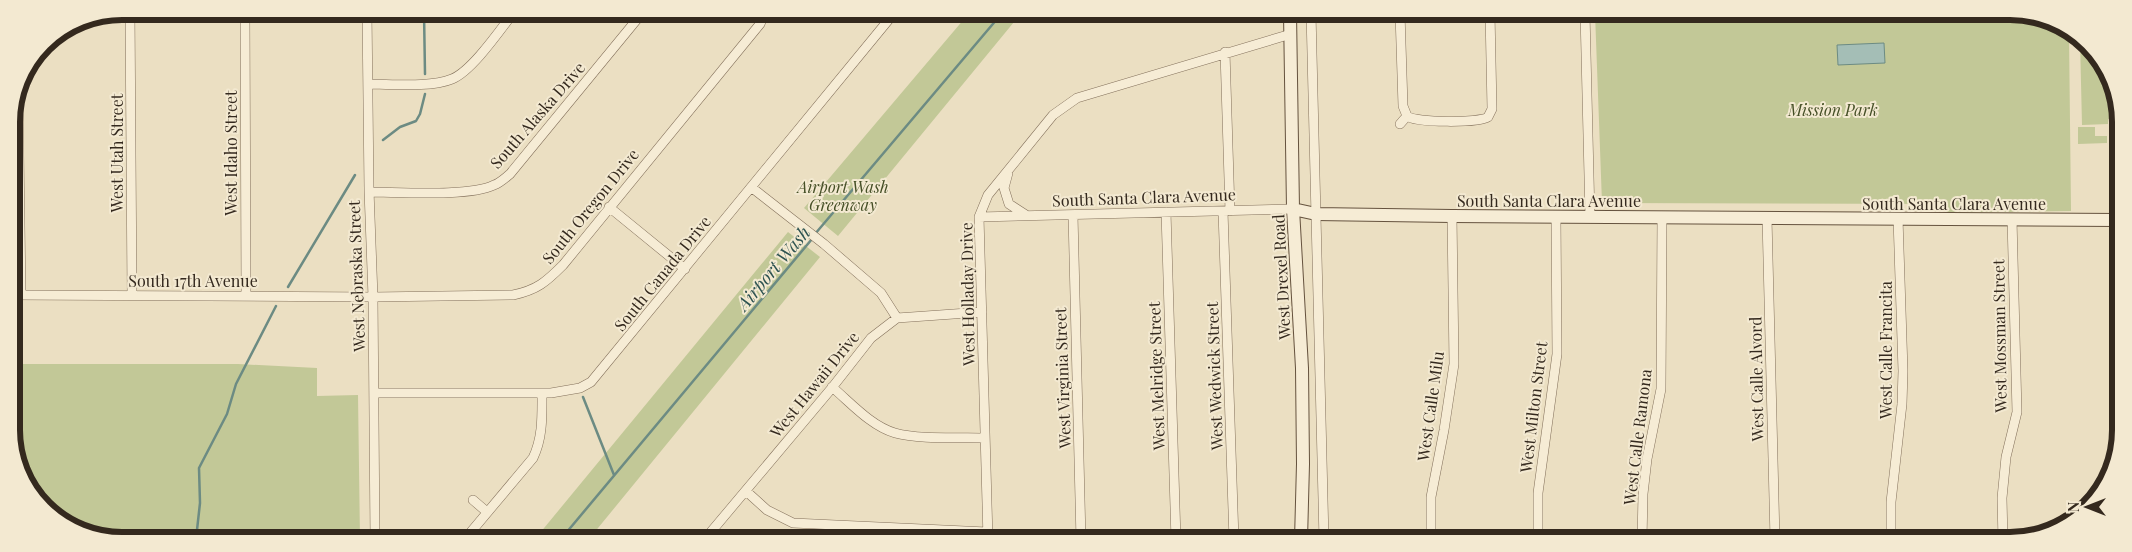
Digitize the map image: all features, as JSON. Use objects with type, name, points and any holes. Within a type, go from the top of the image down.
[{"type":"street","name":"West Utah Street","points":[[130,20],[132,295]]},
{"type":"street","name":"West Idaho Street","points":[[245,20],[246,295]]},
{"type":"street","name":"West Nebraska Street","points":[[367,20],[369,192],[374,297],[375,532]]},
{"type":"street","points":[[368,84],[430,83],[454,78],[468,68],[507,20]]},
{"type":"street","name":"South Alaska Drive","points":[[369,192],[470,191],[494,186],[510,174],[636,20]]},
{"type":"street","name":"South Oregon Drive","points":[[374,297],[513,295],[534,290],[548,280],[563,265],[762,20]]},
{"type":"street","name":"South Canada Drive","points":[[374,393],[542,393],[580,388],[591,382],[888,20]]},
{"type":"street","name":"West Drexel Road","points":[[1290,20],[1294,210],[1302,368],[1302,532]]},
{"type":"street","points":[[1311,20],[1324,532]]},
{"type":"street","points":[[1400,20],[1403,106],[1407,116],[1417,120],[1492,120],[1490,20]]},
{"type":"street","points":[[1585,20],[1590,217]]},
{"type":"street","name":"West Holladay Drive","points":[[987,532],[979,217],[988,195],[1054,115],[1064,105],[1077,98],[1225,52],[1291,34]]},
{"type":"street","name":"West Wedwick Street","points":[[1225,52],[1234,532]]},
{"type":"street","points":[[1400,124],[1407,116]]},
{"type":"street","points":[[1008,170],[1004,188],[1009,204],[1028,216]]},
{"type":"street","points":[[751,187],[802,226],[881,293],[897,318],[982,312]]},
{"type":"street","points":[[609,207],[685,269]]},
{"type":"street","name":"South Santa Clara Avenue","points":[[979,217],[1294,210],[1316,214],[1452,216],[2112,220]]},
{"type":"street","name":"West Melridge Street","points":[[1166,212],[1176,532]]},
{"type":"street","name":"West Virginia Street","points":[[1073,215],[1082,532]]},
{"type":"street","name":"West Calle Milu","points":[[1431,532],[1431,497],[1454,364],[1452,216]]},
{"type":"street","name":"West Milton Street","points":[[1538,532],[1538,493],[1557,354],[1556,217]]},
{"type":"street","name":"West Calle Ramona","points":[[1642,532],[1643,494],[1647,459],[1661,389],[1662,217]]},
{"type":"street","name":"West Calle Alvord","points":[[1767,218],[1776,532]]},
{"type":"street","name":"West Calle Francita","points":[[1892,532],[1891,502],[1902,404],[1903,371],[1898,218]]},
{"type":"street","name":"West Mossman Street","points":[[2003,532],[2002,498],[2006,466],[2017,412],[2012,219]]},
{"type":"street","name":"South 17th Avenue","points":[[20,294],[374,297]]},
{"type":"street","name":"West Hawaii Drive","points":[[711,532],[871,338],[897,318]]},
{"type":"street","points":[[832,387],[869,418],[894,433],[908,436],[985,438]]},
{"type":"street","points":[[471,532],[526,466],[536,451],[542,432],[542,393]]},
{"type":"street","points":[[746,491],[772,513],[793,523],[927,532]]},
{"type":"street","points":[[473,500],[487,512]]},
{"type":"green space","name":"Airport Wash Greenway","points":[[963,20],[1020,20],[1014,22],[838,236],[804,208]]},
{"type":"green space","name":"Mission Park","points":[[1595,20],[2016,20],[2043,25],[2069,39],[2071,211],[1946,213],[1945,204],[1602,203]]},
{"type":"green space","points":[[2080,48],[2091,60],[2104,83],[2109,96],[2112,119],[2108,119],[2108,124],[2082,125]]},
{"type":"green space","points":[[2078,127],[2095,127],[2095,136],[2107,136],[2107,143],[2078,144]]},
{"type":"green space","name":"Airport Wash Greenway","points":[[788,232],[820,257],[595,532],[541,532]]},
{"type":"green space","points":[[20,364],[238,364],[317,368],[317,396],[358,395],[360,532],[122,532],[89,527],[60,511],[41,492],[25,463],[22,450],[20,430]]},
{"type":"water","points":[[1884,43],[1885,63],[1838,65],[1837,45]]},
{"type":"waterway","points":[[424,20],[425,74]]},
{"type":"waterway","name":"Airport Wash","points":[[815,234],[996,20]]},
{"type":"waterway","points":[[383,140],[400,127],[416,121],[420,114],[425,94]]},
{"type":"waterway","points":[[288,287],[355,175]]},
{"type":"waterway","name":"Airport Wash","points":[[567,532],[812,239]]},
{"type":"waterway","points":[[197,532],[200,503],[199,468],[227,414],[236,384],[276,306]]},
{"type":"waterway","points":[[583,397],[614,475]]}]
